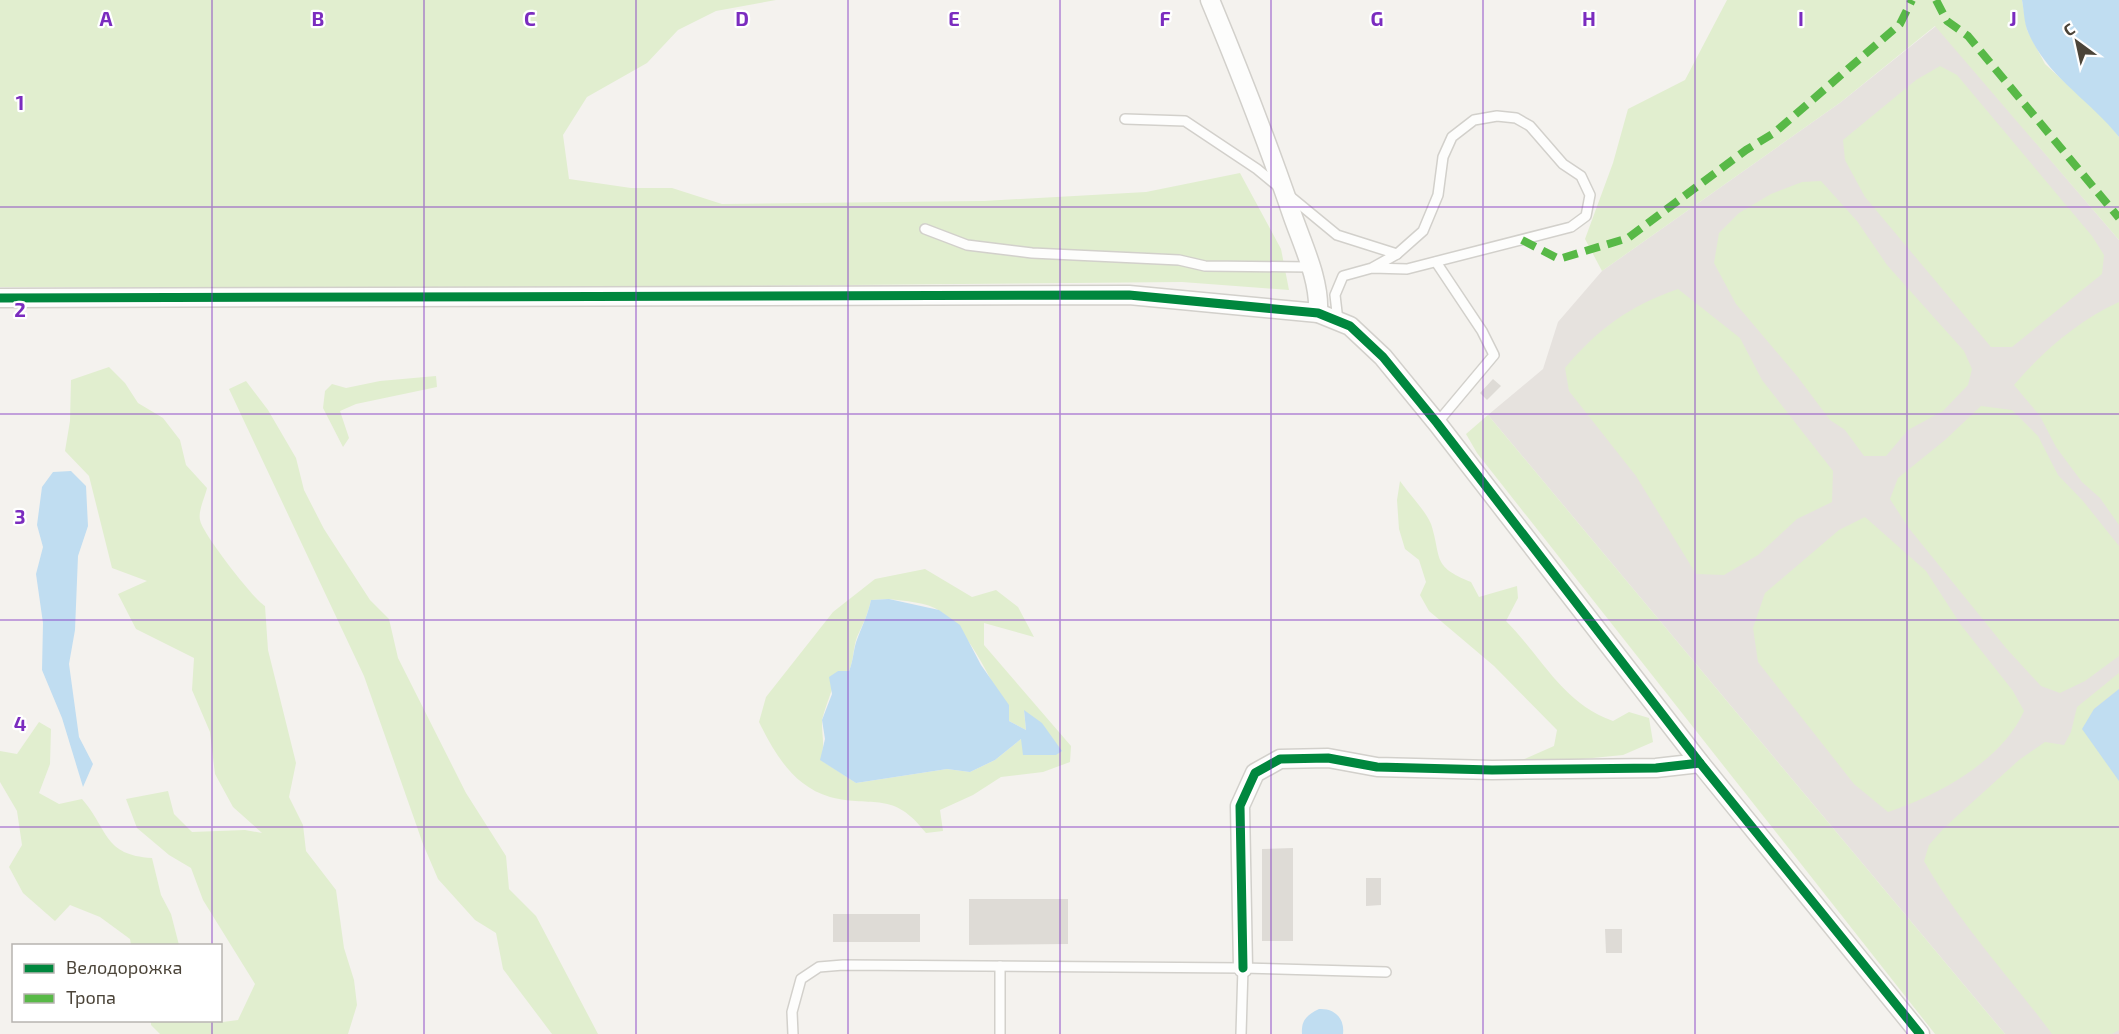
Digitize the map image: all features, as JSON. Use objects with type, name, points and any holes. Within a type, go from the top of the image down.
[{"type":"street","points":[[1210,0],[1259,120],[1310,267],[1319,294],[1318,313]]},
{"type":"street","points":[[0,298],[1129,295],[1318,313],[1350,327],[1383,357],[1437,423],[1700,763],[1920,1034]]},
{"type":"street","points":[[1243,968],[1240,806],[1255,773],[1280,759],[1328,758],[1377,767],[1492,770],[1656,768],[1700,763]]},
{"type":"lane","points":[[1338,321],[1335,295],[1342,276],[1372,268],[1397,254],[1423,231],[1438,195],[1443,157],[1452,137],[1474,120],[1497,116],[1516,118],[1530,126],[1563,164],[1581,176],[1590,195],[1586,216],[1571,227],[1407,269],[1372,268]]},
{"type":"lane","points":[[1125,119],[1185,121],[1230,150],[1337,235],[1397,254]]},
{"type":"lane","points":[[925,229],[967,245],[1032,253],[1179,260],[1205,266],[1310,267]]},
{"type":"lane","points":[[1436,262],[1482,332],[1494,355],[1437,423]]},
{"type":"lane","points":[[793,1034],[792,1012],[801,979],[819,967],[843,964],[1243,968],[1386,972]]},
{"type":"lane","points":[[1000,966],[1000,1034]]},
{"type":"lane","points":[[1240,1034],[1243,968]]},
{"type":"shaded area","points":[[1936,26],[2119,240],[2119,1034],[2005,1034],[1488,415],[1543,369],[1558,322],[1602,271],[1841,102]]},
{"type":"green space","points":[[0,0],[776,0],[716,11],[678,30],[647,63],[587,97],[563,135],[569,179],[631,188],[672,188],[722,204],[984,201],[1146,192],[1240,173],[1281,249],[1289,290],[1182,282],[513,288],[0,287]]},
{"type":"green space","points":[[1727,0],[2022,0],[2027,30],[2045,64],[2106,120],[2119,137],[2119,240],[1935,26],[1841,102],[1602,271],[1585,239],[1613,163],[1628,109],[1685,80]]},
{"type":"green space","points":[[1940,66],[1957,75],[2092,236],[2104,255],[2102,274],[2012,347],[1991,347],[1865,197],[1845,160],[1843,140],[1916,80]]},
{"type":"green space","points":[[1821,181],[1857,221],[1887,265],[1964,351],[1972,369],[1968,385],[1943,411],[1908,430],[1886,456],[1864,456],[1845,430],[1830,420],[1797,376],[1736,304],[1714,263],[1719,233],[1739,213],[1771,194],[1802,182]]},
{"type":"green space","points":[[1678,289],[1740,338],[1762,380],[1833,471],[1832,502],[1797,519],[1758,555],[1724,575],[1696,574],[1636,476],[1569,391],[1565,368],[1602,330],[1616,320],[1644,303]]},
{"type":"green space","points":[[2119,302],[2119,525],[2100,498],[2082,482],[2056,447],[2040,416],[2014,385],[2062,338],[2104,309]]},
{"type":"green space","points":[[109,367],[125,383],[138,403],[163,418],[180,440],[186,465],[207,488],[200,512],[203,527],[229,566],[265,606],[268,650],[296,763],[289,797],[303,825],[306,851],[336,890],[344,948],[354,980],[357,1005],[348,1034],[160,1034],[151,1025],[151,1022],[215,1023],[238,1020],[255,984],[203,900],[191,868],[169,855],[137,828],[126,799],[168,791],[174,814],[192,832],[245,830],[262,833],[233,807],[215,774],[210,732],[192,690],[194,658],[136,629],[118,594],[147,581],[112,568],[89,476],[65,451],[70,421],[71,380]]},
{"type":"green space","points":[[436,376],[437,387],[356,404],[340,411],[349,438],[343,447],[323,408],[325,391],[332,384],[346,388],[380,381]]},
{"type":"green space","points":[[246,381],[268,410],[296,458],[304,490],[324,529],[370,600],[389,619],[398,658],[466,793],[506,856],[509,889],[536,916],[598,1034],[552,1034],[503,969],[496,933],[475,920],[438,879],[423,844],[364,676],[229,389]]},
{"type":"green space","points":[[1981,406],[2012,410],[2038,436],[2058,475],[2083,501],[2119,546],[2119,656],[2085,681],[2060,693],[2041,686],[2006,648],[1908,527],[1890,499],[1898,478],[1945,440]]},
{"type":"green space","points":[[1488,415],[2005,1034],[1935,1034],[1477,453],[1466,434]]},
{"type":"green space","points":[[1400,481],[1431,524],[1440,560],[1444,566],[1471,582],[1479,597],[1517,586],[1518,598],[1506,621],[1554,678],[1580,703],[1613,721],[1629,712],[1649,718],[1653,742],[1623,755],[1541,763],[1522,760],[1554,746],[1557,730],[1494,666],[1429,611],[1420,595],[1426,582],[1419,560],[1405,549],[1399,529],[1397,500]]},
{"type":"green space","points":[[1865,517],[1926,571],[1961,625],[2013,691],[2024,711],[2014,729],[1984,761],[1947,786],[1888,812],[1854,784],[1758,662],[1753,628],[1765,593],[1839,530]]},
{"type":"green space","points":[[925,569],[972,597],[996,590],[1018,607],[1034,637],[984,623],[984,645],[1071,746],[1070,762],[1043,772],[1001,777],[973,795],[940,810],[943,831],[926,833],[903,811],[893,806],[830,797],[817,792],[795,777],[779,757],[759,722],[766,697],[833,612],[875,579]],"holes":[[[889,599],[929,606],[951,620],[981,661],[1009,721],[1026,730],[1024,711],[1056,755],[1021,739],[995,760],[970,772],[947,769],[856,783],[821,760],[822,722],[838,671],[849,671],[857,637],[871,600]]]},
{"type":"green space","points":[[2119,673],[2119,689],[2094,709],[2083,729],[2119,781],[2119,1030],[2112,1034],[2052,1034],[1969,928],[1924,861],[1929,845],[1945,827],[2019,760],[2045,742],[2064,745],[2071,732],[2077,707]]},
{"type":"green space","points":[[39,722],[51,729],[50,764],[39,793],[59,804],[82,799],[115,846],[136,856],[152,858],[161,895],[171,914],[179,944],[131,944],[130,939],[100,917],[70,905],[55,921],[23,893],[9,867],[22,845],[17,811],[0,782],[0,751],[17,754]]},
{"type":"water","points":[[2022,0],[2119,0],[2119,137],[2057,75],[2036,48],[2028,32]]},
{"type":"water","points":[[71,471],[86,486],[88,526],[78,556],[75,630],[69,664],[79,737],[93,764],[83,787],[62,718],[42,670],[43,623],[36,574],[43,547],[37,525],[42,487],[53,472]]},
{"type":"water","points":[[889,599],[939,610],[960,625],[981,665],[1009,705],[1009,721],[1026,730],[1024,710],[1042,723],[1062,751],[1056,755],[1023,755],[1021,739],[995,760],[970,772],[947,769],[856,783],[820,760],[825,739],[822,720],[832,694],[829,677],[838,671],[849,671],[856,641],[871,600]]},
{"type":"water","points":[[2119,689],[2119,781],[2082,729],[2094,709]]},
{"type":"water","points":[[1319,1009],[1329,1010],[1337,1015],[1342,1023],[1343,1034],[1302,1034],[1306,1019]]},
{"type":"building","points":[[1493,379],[1501,386],[1487,400],[1480,393]]},
{"type":"building","points":[[1293,848],[1293,941],[1262,941],[1262,849]]},
{"type":"building","points":[[1366,878],[1381,878],[1381,905],[1366,906]]},
{"type":"building","points":[[969,899],[1068,899],[1068,944],[969,945]]},
{"type":"building","points":[[833,914],[920,914],[920,942],[833,942]]},
{"type":"building","points":[[1605,929],[1622,929],[1622,953],[1606,953]]},
{"type":"marked path","points":[[1522,240],[1559,259],[1628,238],[1746,150],[1774,133],[1900,24],[1912,0]]},
{"type":"marked path","points":[[1936,0],[1947,21],[1968,36],[2119,218]]},
{"type":"cycle path","points":[[0,298],[1129,295],[1318,313],[1350,326],[1383,357],[1437,423],[1700,763],[1920,1034]]},
{"type":"cycle path","points":[[1243,968],[1240,806],[1255,773],[1280,759],[1328,758],[1377,767],[1492,770],[1656,768],[1700,763]]}]
